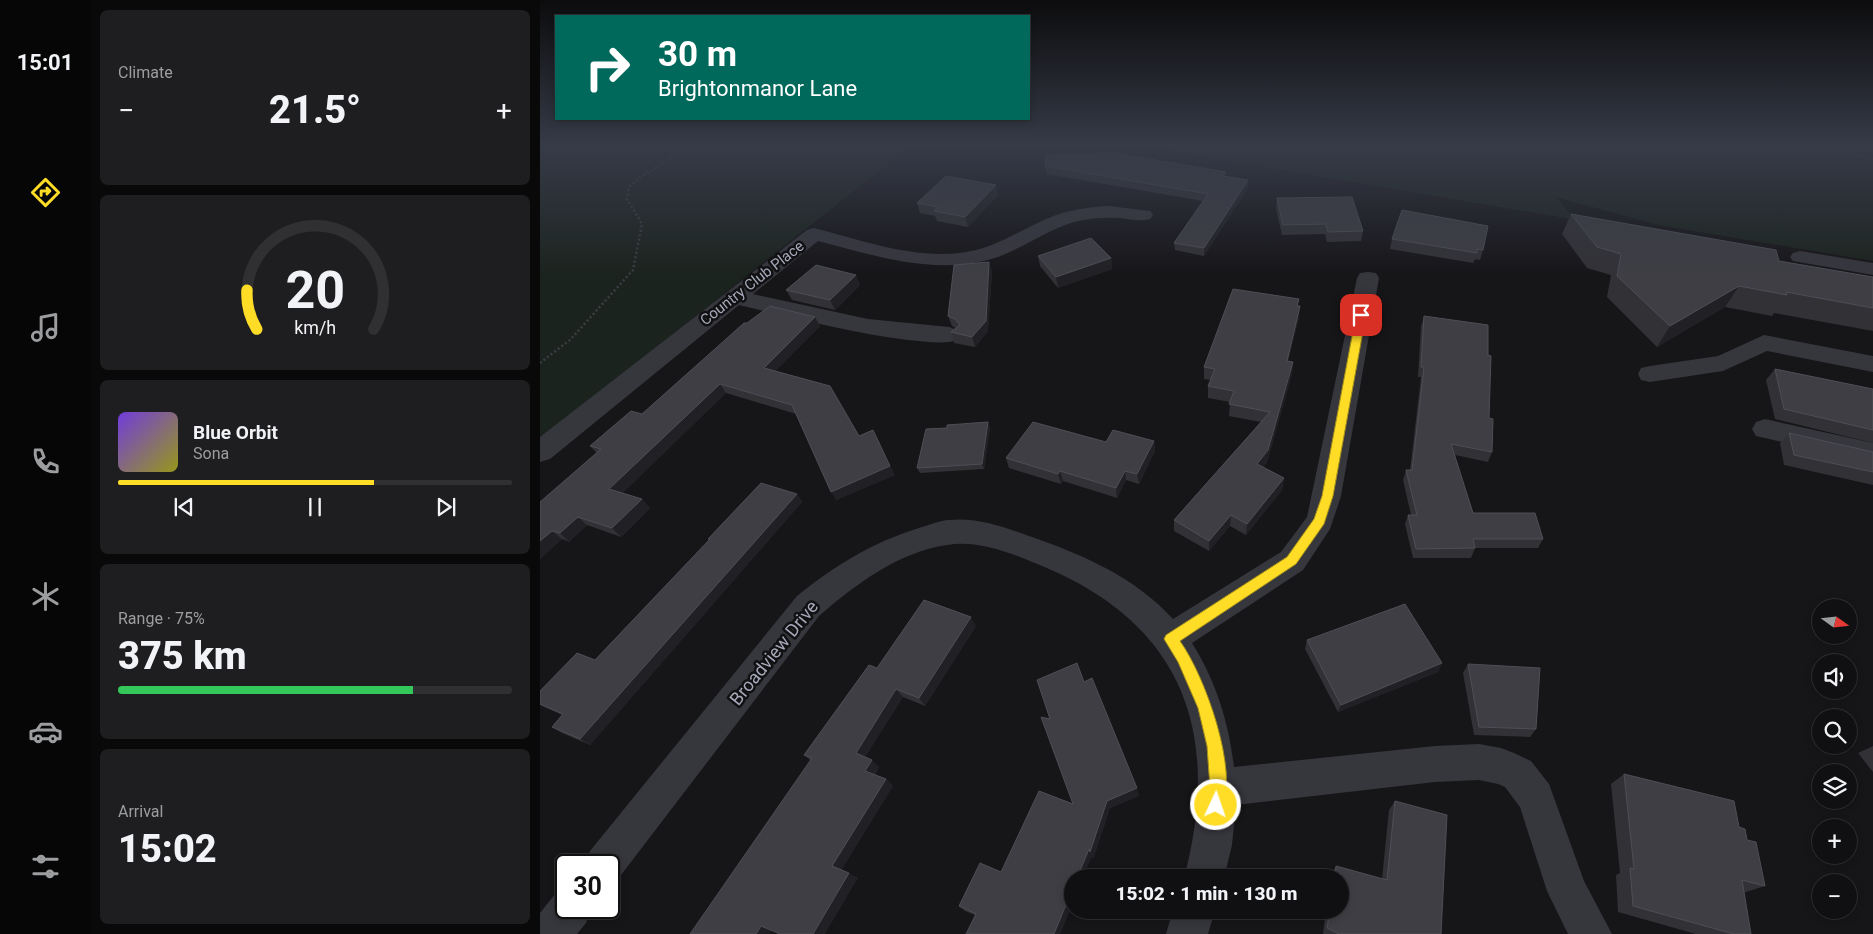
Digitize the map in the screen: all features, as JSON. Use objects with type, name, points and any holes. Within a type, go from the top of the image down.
[{"type":"street","name":"Country Club Place","points":[[540,452],[814,234],[911,258],[944,260],[991,253],[1072,216],[1108,211],[1144,215]]},
{"type":"street","points":[[1800,257],[1873,269]]},
{"type":"street","points":[[1170,639],[1292,561],[1320,520],[1327,496],[1368,278]]},
{"type":"street","points":[[735,297],[874,328],[949,336]]},
{"type":"street","points":[[1650,374],[1723,363],[1764,343],[1873,364]]},
{"type":"street","points":[[1765,429],[1873,453]]},
{"type":"street","name":"Broadview Drive","points":[[613,854],[808,606],[834,584],[875,557],[904,544],[948,532],[966,532],[1005,541],[1058,559],[1113,587],[1151,617],[1183,657],[1206,707],[1214,746],[1218,788],[1211,857],[1207,869]]},
{"type":"street","points":[[1218,788],[1435,764],[1479,762],[1500,766],[1518,774],[1536,797],[1567,891],[1590,934]]},
{"type":"street","points":[[550,934],[562,919]]},
{"type":"street","points":[[1186,934],[1191,919]]},
{"type":"path","points":[[540,363],[570,340],[633,270],[642,224],[628,199],[629,189]]},
{"type":"shaded area","points":[[540,189],[857,189],[540,439]]},
{"type":"shaded area","points":[[1392,189],[1873,189],[1873,261],[1658,225],[1556,197],[1576,220]]},
{"type":"building","points":[[932,189],[993,189],[965,217],[934,211],[938,207],[917,203]]},
{"type":"building","points":[[1176,189],[1242,189],[1204,248],[1174,243],[1208,194]]},
{"type":"building","points":[[1352,197],[1363,231],[1328,232],[1326,224],[1283,225],[1277,198]]},
{"type":"building","points":[[1402,210],[1488,226],[1483,250],[1477,249],[1477,253],[1392,239]]},
{"type":"building","points":[[1571,214],[1776,250],[1779,261],[1873,277],[1873,308],[1786,292],[1787,295],[1739,286],[1670,326],[1617,276],[1621,254],[1597,247]]},
{"type":"building","points":[[1091,238],[1111,258],[1056,277],[1038,256]]},
{"type":"building","points":[[989,262],[986,321],[972,337],[951,332],[960,325],[955,319],[948,316],[954,265]]},
{"type":"building","points":[[816,265],[856,275],[830,300],[786,290]]},
{"type":"building","points":[[1233,289],[1299,299],[1297,306],[1300,306],[1287,361],[1293,362],[1268,450],[1257,464],[1284,478],[1247,524],[1231,515],[1209,541],[1174,520],[1270,412],[1229,404],[1234,391],[1208,386],[1215,369],[1204,367]]},
{"type":"building","points":[[770,306],[815,317],[764,368],[830,386],[859,436],[873,430],[890,466],[831,492],[792,405],[720,384],[609,489],[642,499],[612,528],[578,517],[560,533],[552,531],[540,541],[540,502],[601,449],[590,446],[631,411],[642,414],[744,323],[747,323]]},
{"type":"building","points":[[1424,316],[1488,325],[1488,355],[1491,356],[1489,418],[1493,419],[1492,452],[1451,444],[1473,513],[1535,513],[1543,539],[1473,539],[1475,548],[1416,549],[1408,515],[1417,515],[1406,470],[1412,470],[1424,367],[1421,367]]},
{"type":"building","points":[[1775,369],[1873,389],[1873,430],[1784,409]]},
{"type":"building","points":[[988,422],[982,464],[917,468],[926,429],[947,428],[947,425]]},
{"type":"building","points":[[1033,422],[1106,442],[1113,430],[1154,441],[1137,474],[1125,471],[1116,488],[1060,471],[1058,474],[1006,458]]},
{"type":"building","points":[[1789,433],[1873,452],[1873,472],[1794,455]]},
{"type":"building","points":[[761,483],[797,494],[580,739],[552,727],[563,714],[540,704],[540,691],[577,653],[595,660]]},
{"type":"building","points":[[924,600],[971,617],[919,698],[896,689],[856,753],[872,760],[865,771],[886,779],[832,866],[849,873],[813,934],[780,934],[761,926],[756,934],[690,934],[812,758],[804,755],[869,665],[877,668]]},
{"type":"building","points":[[1405,604],[1442,663],[1341,705],[1307,640]]},
{"type":"building","points":[[1077,663],[1084,682],[1092,678],[1137,788],[1107,801],[1090,852],[1089,849],[1081,869],[1064,869],[1064,910],[1054,934],[966,934],[976,914],[959,906],[980,863],[1001,872],[1039,791],[1073,804],[1041,717],[1050,719],[1037,680]]},
{"type":"building","points":[[1468,664],[1540,668],[1536,729],[1479,727]]},
{"type":"building","points":[[1624,774],[1734,801],[1739,827],[1745,829],[1747,840],[1756,842],[1765,886],[1742,880],[1751,934],[1734,934],[1633,906],[1630,868],[1634,869]]},
{"type":"building","points":[[1395,801],[1447,815],[1441,934],[1339,934],[1327,928],[1328,919],[1349,919],[1349,870],[1387,880]]},
{"type":"building","points":[[1336,866],[1347,869],[1336,869]]},
{"type":"route","points":[[1216,805],[1218,788],[1214,746],[1206,707],[1183,657],[1170,639],[1292,561],[1320,520],[1327,496],[1361,315]]}]
